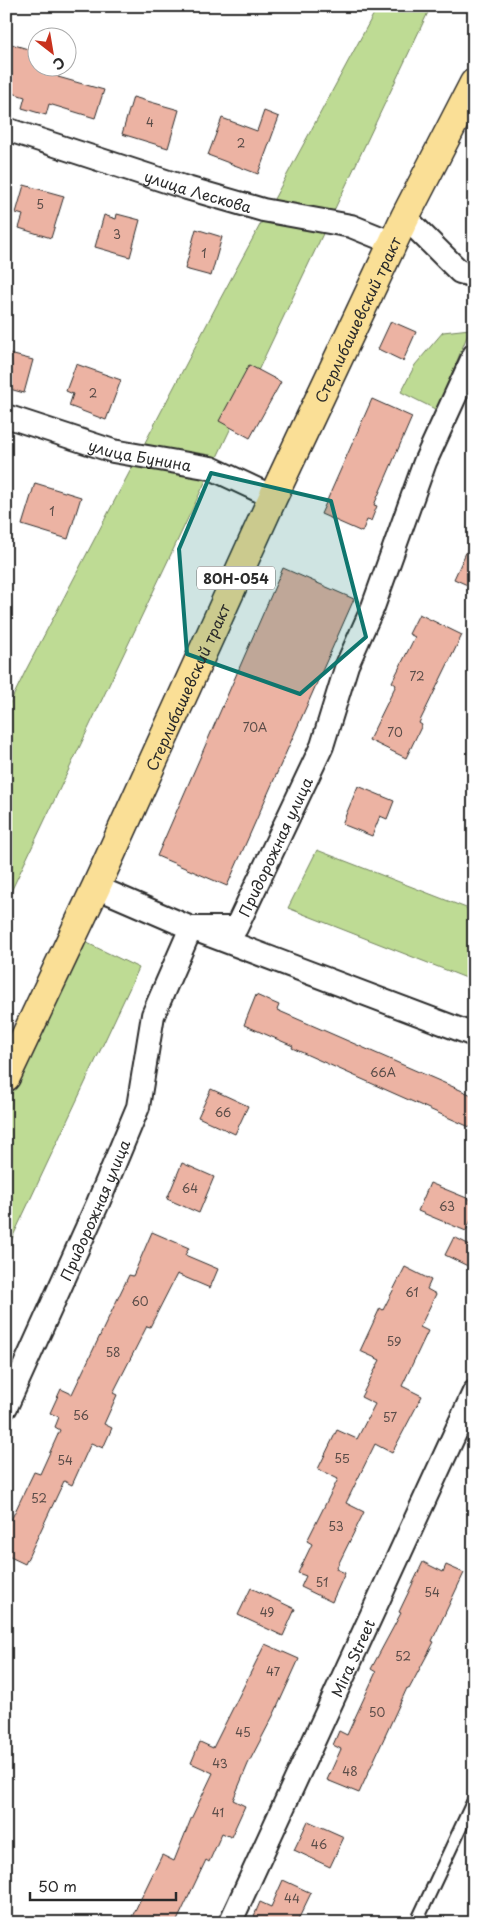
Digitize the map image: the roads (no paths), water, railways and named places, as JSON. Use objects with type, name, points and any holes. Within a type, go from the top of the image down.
[{"type":"main road","name":"Стерлибашевский тракт","points":[[6,1077],[96,887],[273,497],[405,217],[474,83]]},
{"type":"street","name":"улица Лескова","points":[[6,129],[253,208],[351,226],[393,243]]},
{"type":"street","points":[[405,217],[460,272],[474,276]]},
{"type":"street","name":"Придорожная улица","points":[[6,1407],[16,1389],[98,1203],[138,1107],[153,1015],[191,928],[236,928],[322,746],[347,665],[373,607],[424,462],[474,355]]},
{"type":"street","name":"улица Бунина","points":[[6,416],[112,451],[211,468],[273,497]]},
{"type":"street","points":[[96,887],[191,928],[474,1035]]},
{"type":"street","name":"Mira Street","points":[[230,1923],[474,1392]]},
{"type":"lane","points":[[416,1923],[474,1798]]}]
